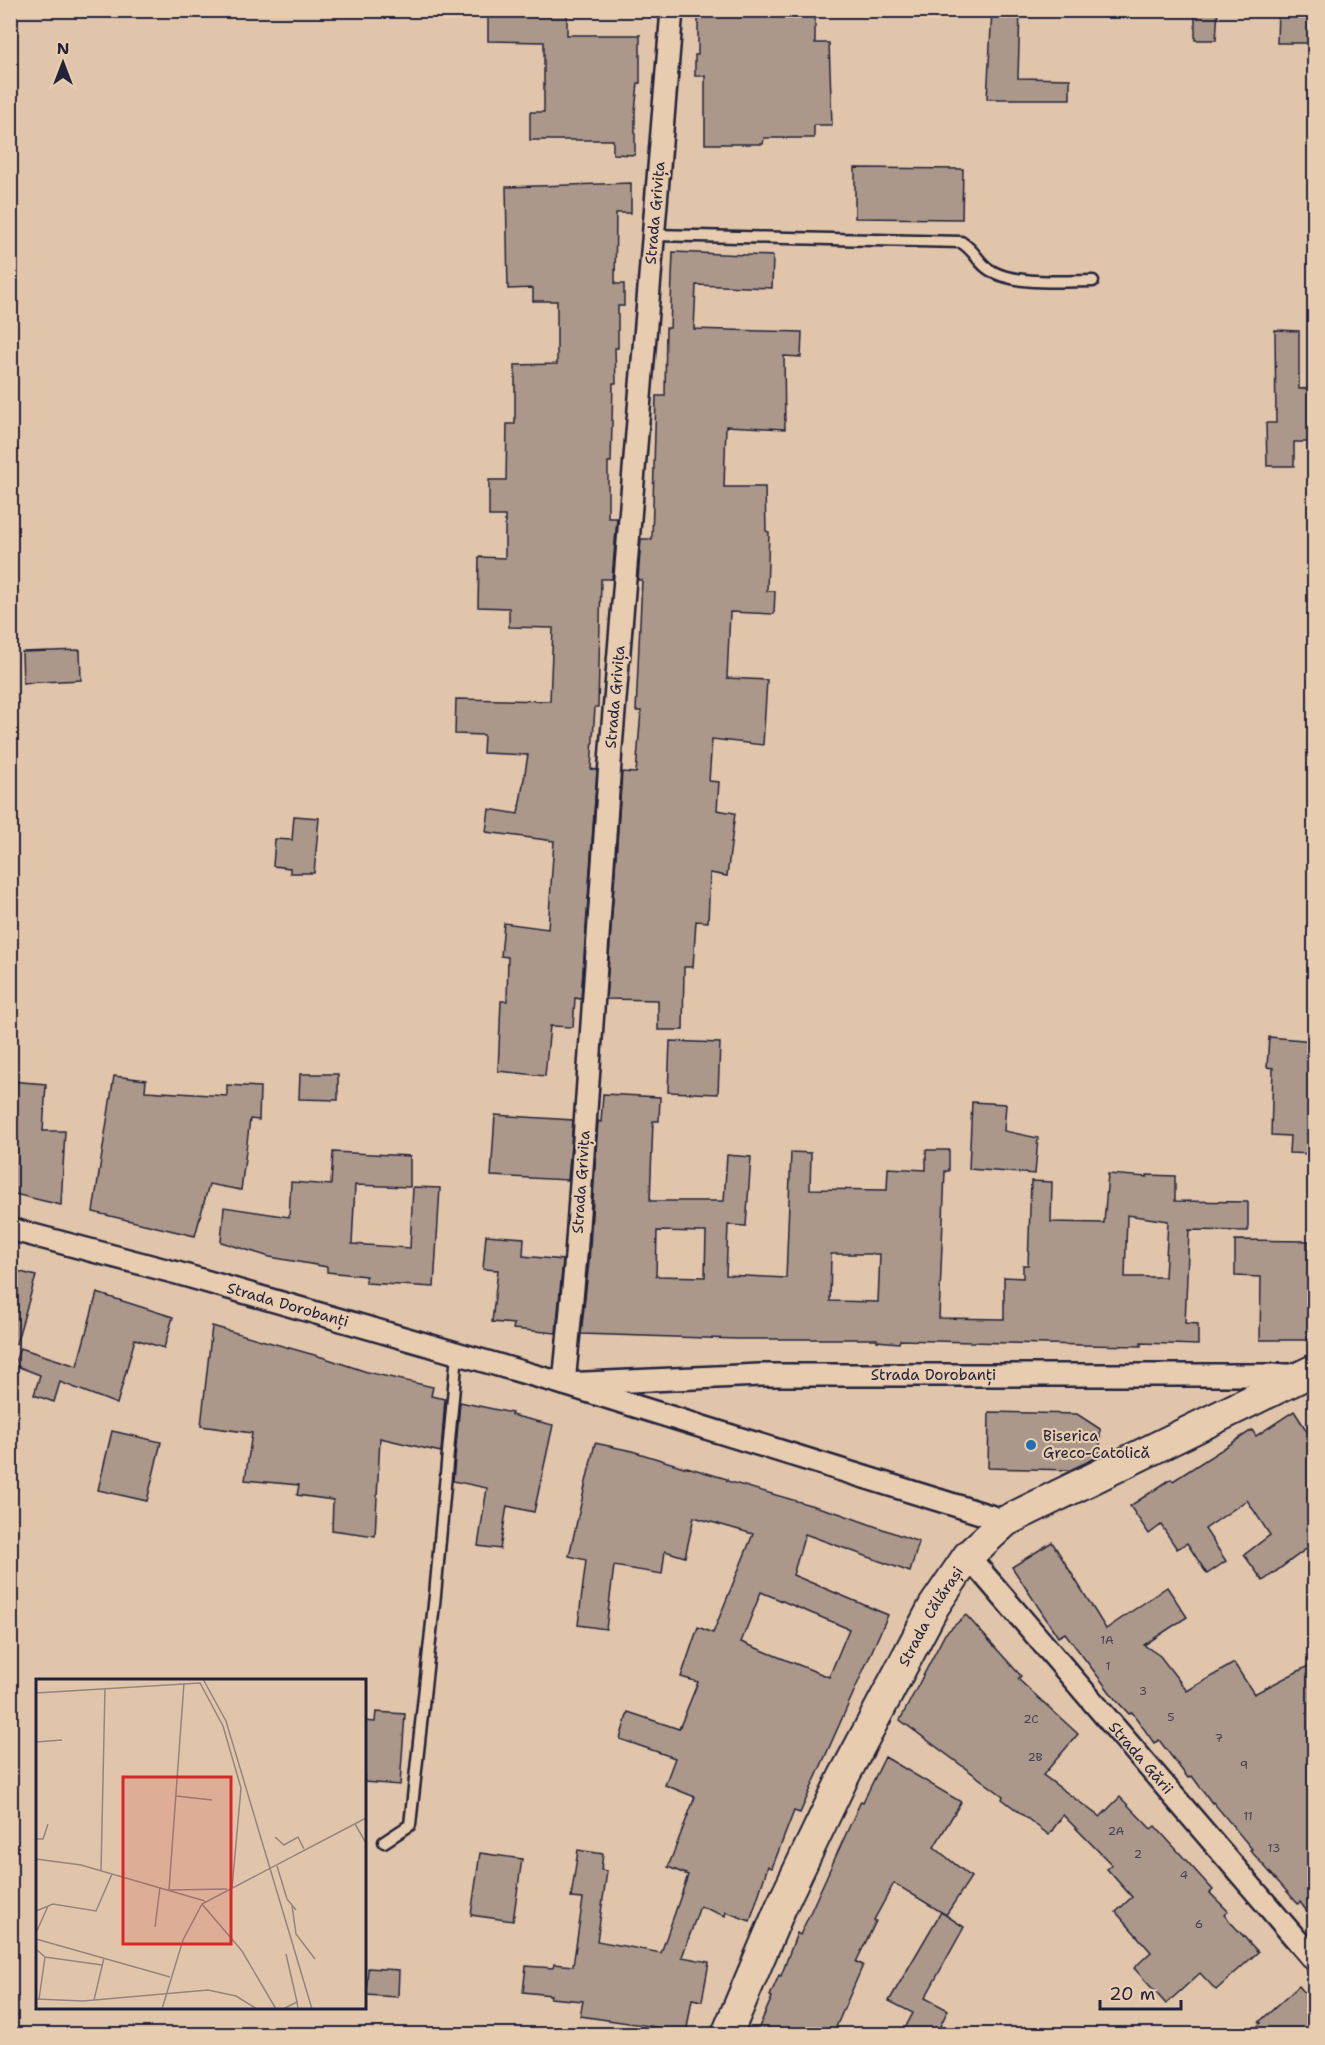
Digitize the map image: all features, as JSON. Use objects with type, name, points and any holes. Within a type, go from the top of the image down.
[{"type":"main road","name":"Strada Călărași","points":[[727,2034],[781,1907],[843,1778],[934,1606],[968,1556],[1006,1521],[1309,1372]]},
{"type":"street","name":"Strada Grivița","points":[[564,1384],[576,1256],[611,748],[672,10]]},
{"type":"street","name":"Strada Dorobanți","points":[[10,1229],[177,1273],[564,1384],[1006,1521]]},
{"type":"street","name":"Strada Dorobanți","points":[[564,1384],[760,1376],[1309,1372]]},
{"type":"street","name":"Strada Gării","points":[[968,1556],[1314,1960]]},
{"type":"lane","points":[[653,235],[961,242],[972,249],[988,268],[1013,280],[1093,281]]},
{"type":"lane","points":[[384,1842],[411,1825],[457,1354]]},
{"type":"building","points":[[488,10],[512,10],[512,14],[567,14],[567,35],[640,35],[640,83],[638,83],[635,111],[635,155],[613,154],[613,140],[530,140],[530,112],[544,112],[544,42],[488,41]]},
{"type":"building","points":[[698,10],[755,10],[755,15],[815,14],[815,43],[829,43],[832,125],[814,125],[814,138],[764,138],[763,144],[705,144],[705,76],[695,76],[695,55],[698,55]]},
{"type":"building","points":[[992,10],[1020,10],[1018,78],[1070,79],[1070,99],[987,99]]},
{"type":"building","points":[[1195,10],[1218,10],[1216,40],[1195,40]]},
{"type":"building","points":[[1278,10],[1314,10],[1314,43],[1277,43]]},
{"type":"building","points":[[855,168],[963,169],[962,219],[855,218]]},
{"type":"building","points":[[631,183],[631,213],[616,213],[615,284],[624,284],[624,306],[618,306],[618,348],[615,348],[616,383],[613,383],[611,462],[608,462],[608,518],[617,518],[612,579],[601,579],[598,707],[595,707],[591,769],[597,770],[581,999],[575,998],[573,1027],[550,1026],[545,1076],[498,1071],[501,1001],[507,1001],[508,957],[501,956],[504,923],[548,929],[554,841],[486,832],[489,809],[518,814],[528,755],[483,753],[484,735],[455,734],[456,699],[550,701],[553,628],[509,627],[509,608],[478,607],[479,557],[505,558],[505,516],[489,516],[489,480],[506,480],[507,424],[515,424],[515,365],[557,364],[557,301],[533,301],[533,288],[508,289],[506,187]]},
{"type":"building","points":[[673,252],[773,256],[772,288],[696,285],[694,329],[802,332],[801,357],[784,356],[785,429],[726,426],[724,487],[765,487],[766,531],[769,532],[767,591],[775,591],[774,614],[730,612],[727,678],[767,680],[763,745],[712,739],[709,781],[719,782],[717,810],[735,813],[727,876],[710,873],[708,922],[696,921],[693,967],[684,967],[683,1030],[658,1030],[658,1000],[606,999],[622,772],[636,773],[641,711],[636,711],[642,580],[638,580],[641,539],[652,539],[656,396],[665,396],[666,328],[670,328]]},
{"type":"building","points":[[1275,330],[1299,331],[1299,389],[1314,388],[1314,442],[1294,442],[1294,466],[1267,466],[1266,423],[1276,423]]},
{"type":"building","points":[[80,650],[81,680],[23,683],[22,652]]},
{"type":"building","points":[[294,816],[319,818],[314,873],[290,873],[290,868],[273,866],[275,839],[292,840]]},
{"type":"building","points":[[1269,1037],[1314,1041],[1314,1154],[1289,1153],[1290,1136],[1271,1135],[1273,1068],[1267,1067]]},
{"type":"building","points":[[670,1041],[720,1043],[718,1094],[668,1092]]},
{"type":"building","points":[[300,1074],[338,1074],[338,1100],[299,1099]]},
{"type":"building","points":[[114,1076],[146,1080],[145,1091],[227,1096],[227,1085],[260,1087],[259,1120],[250,1119],[241,1190],[209,1184],[195,1236],[93,1212]]},
{"type":"building","points":[[10,1081],[46,1084],[43,1131],[65,1131],[61,1205],[10,1193]]},
{"type":"building","points":[[603,1094],[660,1097],[659,1121],[653,1121],[650,1201],[724,1201],[727,1155],[751,1157],[746,1226],[728,1225],[726,1275],[786,1278],[791,1152],[811,1153],[810,1189],[887,1190],[888,1168],[926,1170],[926,1150],[949,1150],[949,1171],[945,1171],[939,1318],[1004,1319],[1004,1277],[1023,1278],[1023,1265],[1028,1265],[1031,1181],[1052,1182],[1051,1222],[1104,1223],[1108,1174],[1147,1177],[1147,1175],[1175,1176],[1175,1201],[1248,1202],[1248,1231],[1189,1230],[1185,1323],[1198,1324],[1198,1345],[1141,1343],[1141,1346],[900,1340],[899,1343],[877,1341],[877,1339],[737,1339],[581,1334],[589,1262],[598,1121],[601,1122]],"holes":[[[1127,1215],[1168,1221],[1165,1277],[1125,1277]],[[657,1231],[706,1232],[705,1277],[656,1276]],[[831,1254],[880,1254],[878,1302],[830,1301]]]},
{"type":"building","points":[[972,1102],[1006,1104],[1004,1131],[1038,1138],[1035,1174],[969,1169]]},
{"type":"building","points":[[495,1115],[573,1120],[568,1180],[491,1176]]},
{"type":"building","points":[[333,1152],[410,1156],[410,1187],[355,1185],[352,1244],[410,1248],[413,1187],[440,1188],[434,1287],[366,1283],[366,1276],[327,1272],[327,1267],[270,1257],[221,1242],[224,1207],[289,1217],[291,1182],[331,1185]]},
{"type":"building","points":[[486,1235],[524,1238],[523,1256],[563,1260],[556,1333],[513,1329],[514,1324],[492,1322],[498,1270],[483,1269]]},
{"type":"building","points":[[1235,1240],[1309,1241],[1308,1340],[1260,1340],[1261,1277],[1235,1276]]},
{"type":"building","points":[[10,1269],[36,1276],[16,1344],[10,1343]]},
{"type":"building","points":[[97,1293],[173,1317],[164,1348],[135,1339],[117,1404],[60,1382],[54,1402],[34,1395],[40,1375],[14,1365],[20,1348],[77,1366]]},
{"type":"building","points":[[212,1326],[367,1372],[433,1387],[431,1396],[445,1399],[441,1452],[380,1438],[375,1536],[332,1530],[333,1500],[297,1495],[299,1485],[245,1480],[252,1433],[201,1426]]},
{"type":"building","points":[[460,1402],[512,1413],[511,1415],[553,1425],[534,1512],[507,1506],[500,1549],[478,1546],[487,1488],[453,1481]]},
{"type":"building","points":[[1294,1411],[1314,1442],[1314,1543],[1263,1581],[1244,1555],[1270,1535],[1247,1500],[1205,1529],[1226,1561],[1207,1574],[1187,1543],[1177,1549],[1161,1525],[1149,1534],[1130,1506],[1252,1430],[1256,1436]]},
{"type":"building","points":[[989,1412],[1077,1414],[1100,1429],[1100,1456],[1070,1470],[988,1468]]},
{"type":"building","points":[[112,1431],[161,1442],[147,1501],[98,1490]]},
{"type":"building","points":[[595,1443],[632,1451],[727,1479],[727,1481],[838,1513],[919,1542],[910,1572],[805,1534],[793,1575],[888,1615],[800,1813],[794,1811],[772,1868],[768,1866],[750,1921],[726,1912],[725,1916],[700,1906],[682,1957],[709,1962],[702,2001],[692,1999],[686,2034],[655,2034],[657,2027],[580,2016],[583,2001],[550,1998],[551,1995],[523,1992],[526,1966],[553,1968],[554,1964],[573,1966],[583,1899],[571,1898],[578,1850],[603,1854],[601,1870],[607,1871],[597,1941],[661,1953],[688,1875],[668,1867],[695,1797],[665,1785],[675,1758],[620,1739],[628,1712],[679,1729],[698,1682],[681,1677],[698,1627],[713,1633],[753,1534],[694,1517],[685,1557],[665,1551],[662,1574],[614,1566],[606,1629],[578,1625],[586,1560],[569,1556]],"holes":[[[761,1592],[849,1629],[829,1677],[741,1642]]]},
{"type":"building","points":[[1052,1542],[1106,1629],[1167,1587],[1187,1617],[1144,1645],[1160,1656],[1187,1691],[1234,1663],[1254,1694],[1314,1663],[1314,1921],[1300,1902],[1298,1904],[1250,1850],[1252,1849],[1192,1776],[1188,1778],[1159,1740],[1154,1743],[1132,1712],[1129,1714],[1115,1699],[1065,1633],[1058,1637],[1012,1567]]},
{"type":"building","points":[[966,1615],[1021,1676],[1018,1679],[1078,1734],[1043,1775],[1100,1817],[1120,1797],[1151,1829],[1155,1826],[1213,1890],[1210,1893],[1228,1911],[1224,1915],[1258,1952],[1216,1990],[1200,1973],[1166,2004],[1134,1968],[1151,1952],[1116,1912],[1132,1897],[1107,1869],[1112,1865],[1063,1815],[1049,1835],[1002,1799],[1003,1796],[900,1720],[945,1634]]},
{"type":"building","points":[[376,1712],[405,1714],[400,1785],[366,1782],[366,1721],[375,1722]]},
{"type":"building","points":[[885,1757],[961,1802],[934,1847],[971,1877],[946,1915],[894,1883],[874,1920],[876,1921],[856,1962],[863,1965],[833,2034],[756,2034],[797,1933],[800,1935],[861,1801],[863,1802]]},
{"type":"building","points":[[480,1853],[522,1859],[513,1921],[471,1915]]},
{"type":"building","points":[[941,1912],[964,1927],[925,1998],[948,2010],[936,2034],[902,2034],[913,2013],[889,2001]]},
{"type":"building","points":[[368,1968],[399,1970],[398,1997],[366,1995]]},
{"type":"building","points":[[1299,1986],[1314,2004],[1314,2034],[1249,2034],[1261,2023],[1259,2022]]},
{"type":"place","name":"Biserica Greco-Catolică","points":[[1031,1445]]}]
